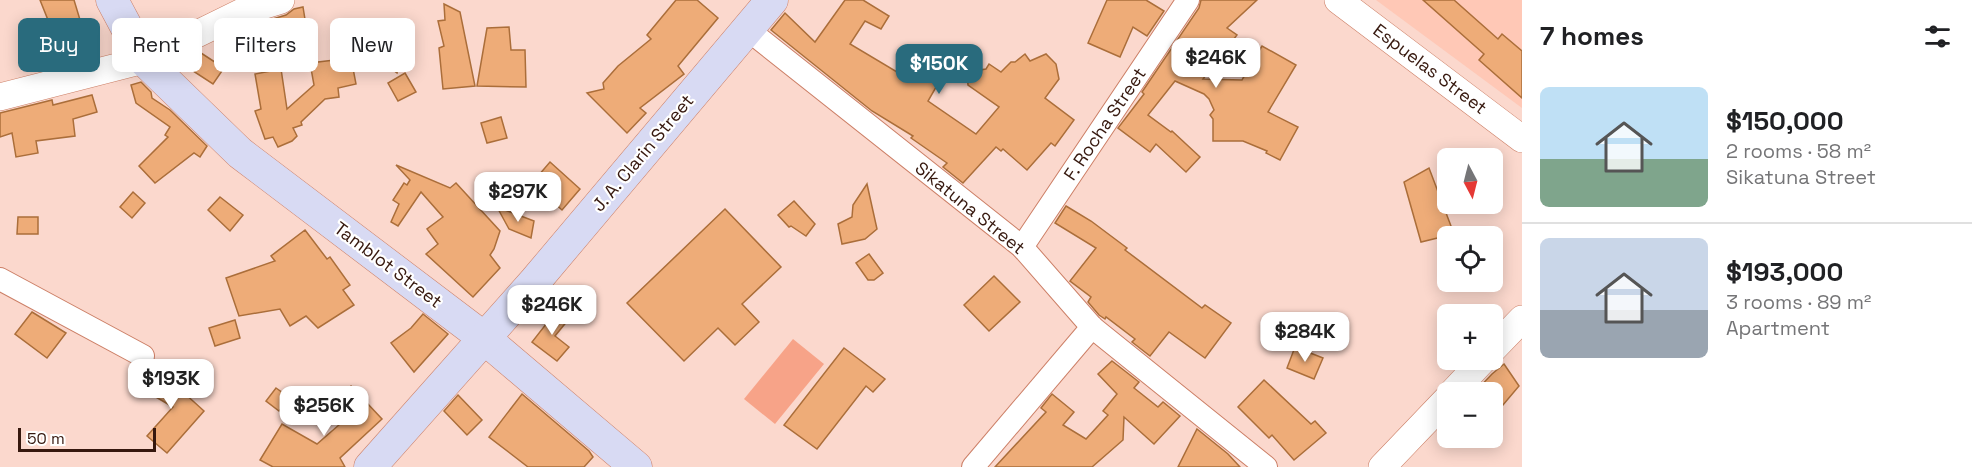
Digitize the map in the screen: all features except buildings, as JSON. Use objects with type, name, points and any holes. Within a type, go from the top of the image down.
[{"type":"main road","name":"Tamblot Street","points":[[112,0],[122,18]]},
{"type":"main road","name":"J. A. Clarin Street","points":[[370,467],[536,280],[772,0]]},
{"type":"main road","name":"Tamblot Street","points":[[156,72],[240,153],[484,338],[636,467]]},
{"type":"street","points":[[202,32],[242,12],[282,0]]},
{"type":"street","name":"F. Rocha Street","points":[[1022,247],[1188,0]]},
{"type":"street","name":"Espuelas Street","points":[[1338,0],[1522,139]]},
{"type":"street","name":"Sikatuna Street","points":[[747,29],[1022,247],[1092,327],[1266,467]]},
{"type":"street","points":[[0,97],[112,68]]},
{"type":"street","points":[[0,279],[143,356]]},
{"type":"street","points":[[1503,339],[1522,319]]},
{"type":"street","points":[[973,467],[1092,327]]},
{"type":"street","points":[[1462,382],[1474,370]]},
{"type":"street","points":[[1382,467],[1437,410]]},
{"type":"shaded area","points":[[1376,0],[1522,0],[1522,108]]},
{"type":"shaded area","points":[[793,339],[824,364],[775,424],[744,399]]}]
